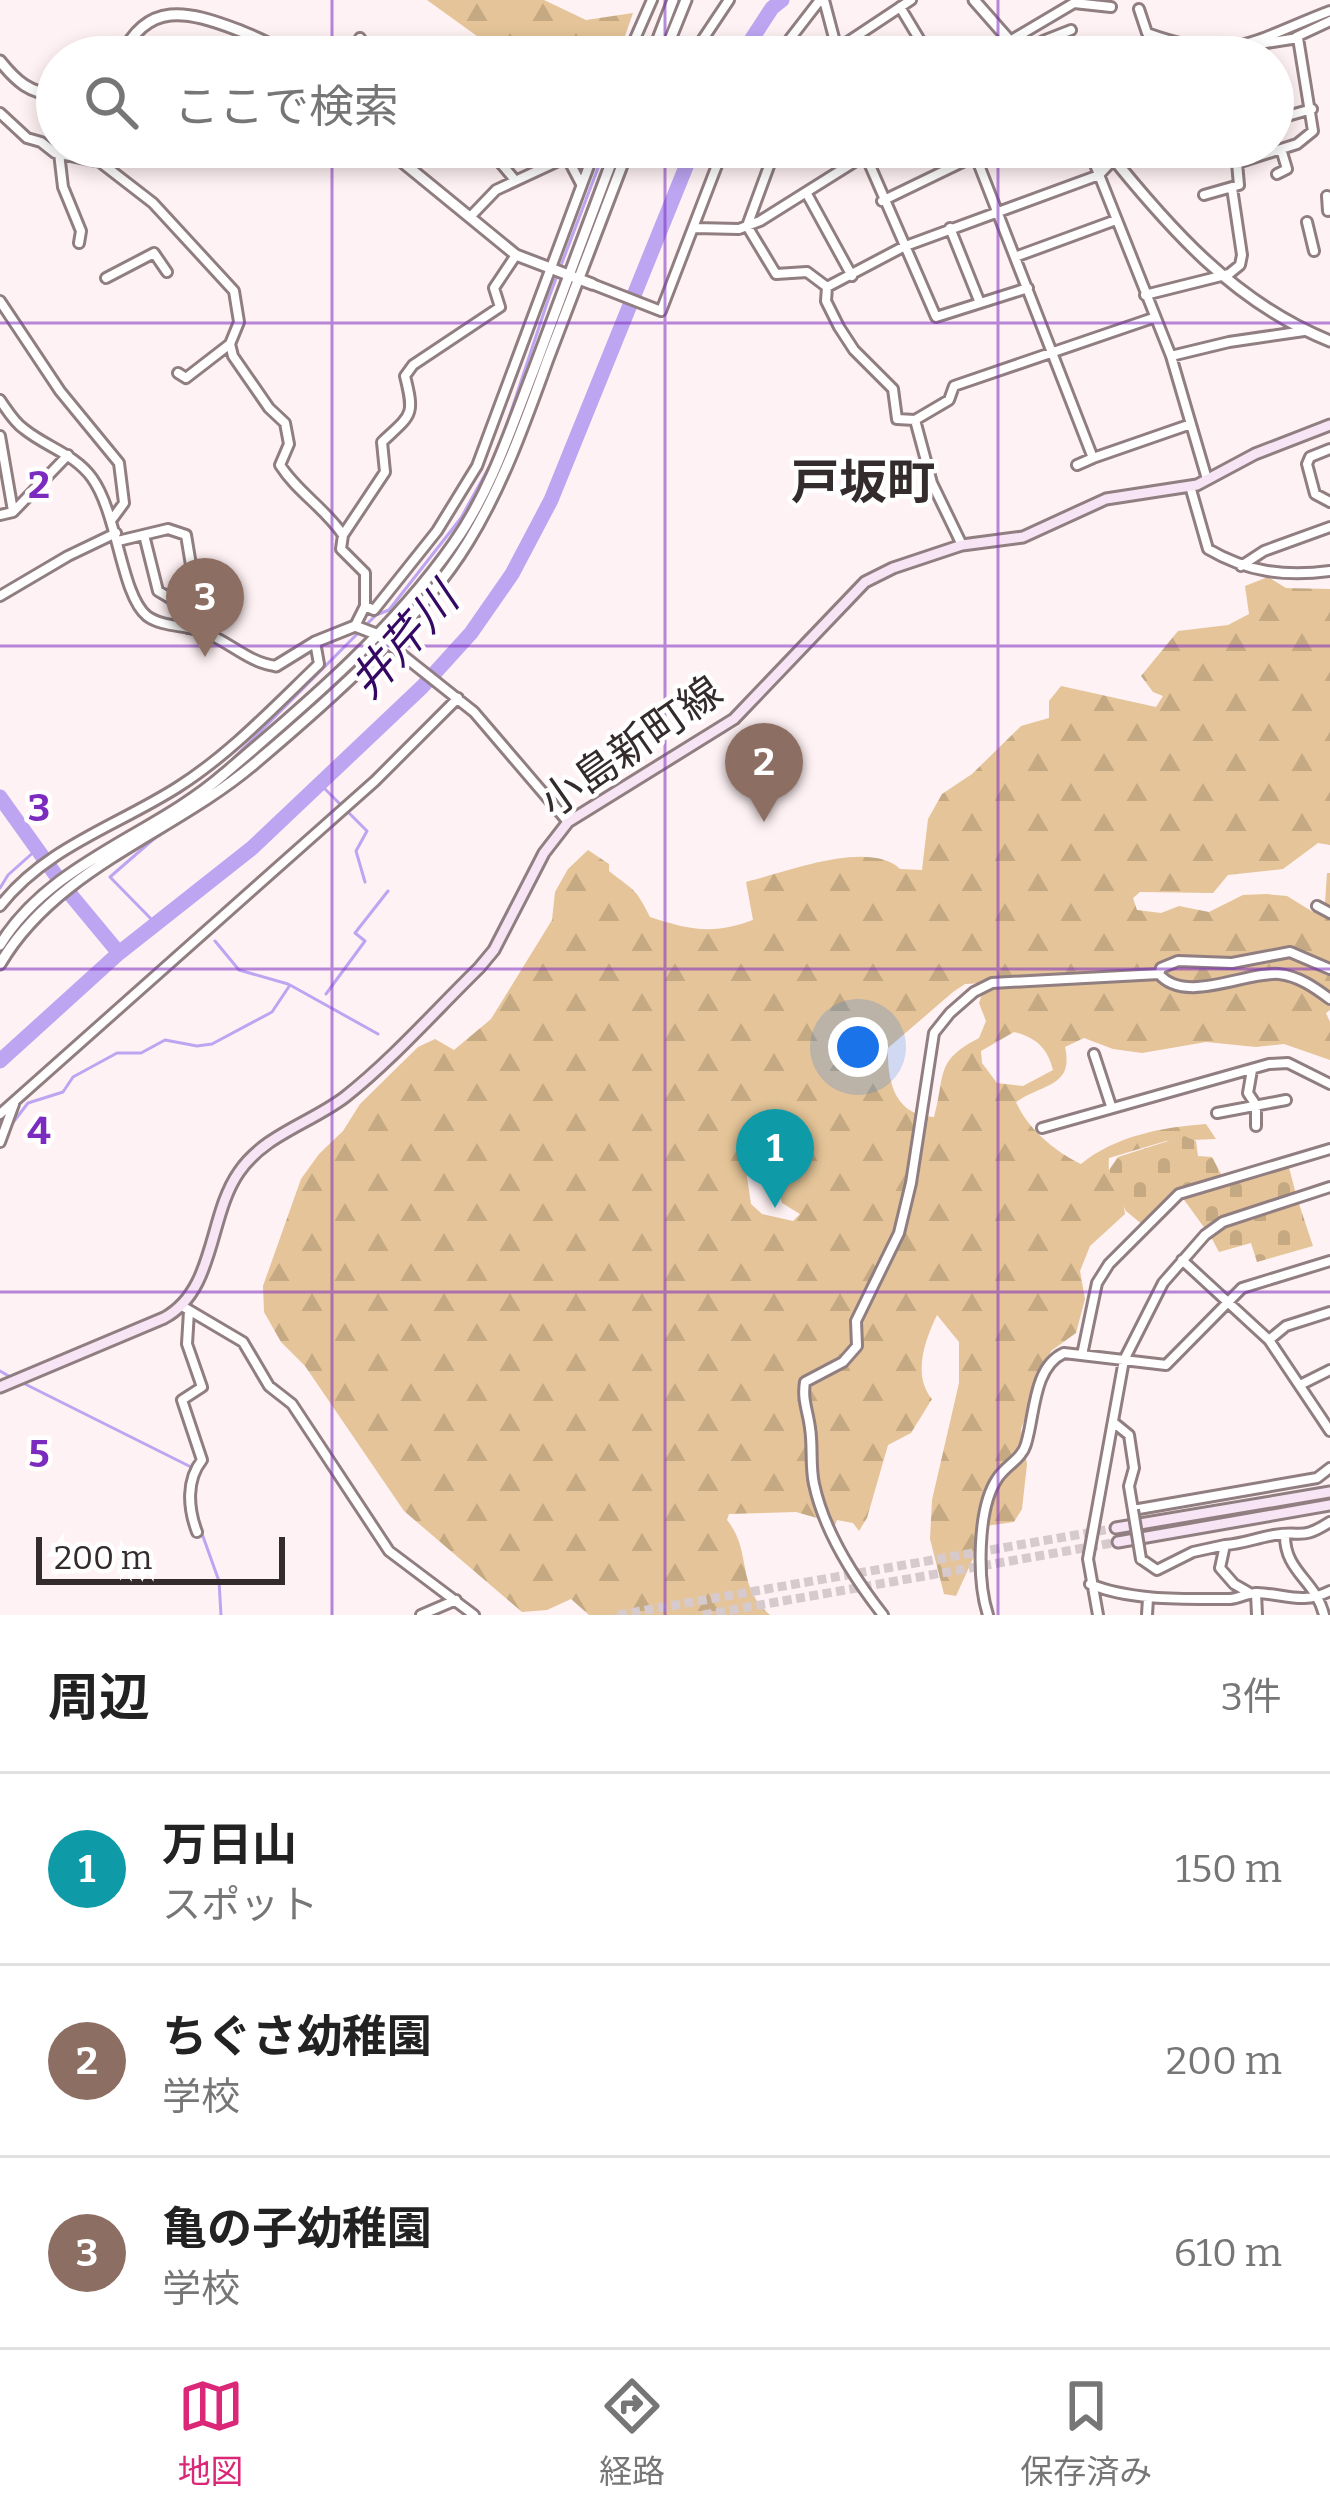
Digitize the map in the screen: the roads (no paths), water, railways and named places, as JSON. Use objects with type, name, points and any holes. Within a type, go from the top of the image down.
[{"type":"main road","name":"小島新町線","points":[[185,1308],[230,1189],[246,1163],[278,1137],[340,1101],[479,968],[494,950],[544,853],[568,822],[734,719],[865,582],[962,545],[1023,537],[1106,499],[1190,486],[1330,425]]},
{"type":"main road","points":[[0,1387],[185,1308]]},
{"type":"main road","points":[[1116,1528],[1330,1492]]},
{"type":"main road","points":[[1118,1542],[1330,1505]]},
{"type":"street","points":[[636,36],[652,0]]},
{"type":"street","points":[[658,36],[673,0]]},
{"type":"street","points":[[671,36],[686,0]]},
{"type":"street","points":[[705,36],[728,0]]},
{"type":"street","points":[[822,0],[833,36]]},
{"type":"street","points":[[793,36],[822,0]]},
{"type":"street","points":[[862,36],[911,0]]},
{"type":"street","points":[[980,2],[1006,36]]},
{"type":"street","points":[[1018,36],[1074,3],[1111,7]]},
{"type":"street","points":[[901,8],[917,36]]},
{"type":"street","points":[[1139,9],[1147,33],[1155,36]]},
{"type":"street","points":[[131,36],[146,22],[175,12],[198,15],[252,36]]},
{"type":"street","points":[[1273,36],[1317,16],[1330,17]]},
{"type":"street","points":[[1294,38],[1330,17]]},
{"type":"street","points":[[1056,36],[1071,30]]},
{"type":"street","points":[[1294,145],[1313,131],[1297,37]]},
{"type":"street","points":[[0,61],[14,79],[36,91]]},
{"type":"street","points":[[1294,115],[1312,110]]},
{"type":"street","points":[[0,113],[36,141]]},
{"type":"street","points":[[61,168],[63,187],[81,231],[79,243]]},
{"type":"street","points":[[108,168],[153,203],[234,291],[239,322],[230,344],[186,379],[178,373]]},
{"type":"street","points":[[411,168],[516,255],[662,311],[716,168]]},
{"type":"street","points":[[505,168],[515,180]]},
{"type":"street","points":[[471,215],[496,190],[542,168]]},
{"type":"street","points":[[573,168],[581,184]]},
{"type":"street","points":[[365,606],[374,610],[462,496],[497,420],[587,168]]},
{"type":"street","points":[[381,638],[456,541],[494,471],[609,168]]},
{"type":"street","points":[[0,945],[88,867],[214,784],[381,638],[447,571],[485,512],[517,444],[570,275],[618,168]]},
{"type":"street","points":[[747,226],[768,168]]},
{"type":"street","points":[[695,228],[747,226],[807,194],[842,168]]},
{"type":"street","points":[[869,168],[936,317],[1028,289]]},
{"type":"street","points":[[882,201],[942,168]]},
{"type":"street","points":[[979,168],[1094,458]]},
{"type":"street","points":[[1096,168],[1171,356],[1207,479]]},
{"type":"street","points":[[827,287],[903,247],[1099,175],[1106,168]]},
{"type":"street","points":[[1122,168],[1220,275],[1247,297],[1330,341]]},
{"type":"street","points":[[1204,195],[1240,183],[1238,168]]},
{"type":"street","points":[[1277,174],[1287,168]]},
{"type":"street","points":[[1145,296],[1232,273],[1242,262],[1232,188]]},
{"type":"street","points":[[807,194],[852,276]]},
{"type":"street","points":[[1327,196],[1328,211]]},
{"type":"street","points":[[1015,257],[1116,220]]},
{"type":"street","points":[[1306,222],[1314,251]]},
{"type":"street","points":[[747,226],[776,274],[808,272],[827,287]]},
{"type":"street","points":[[950,228],[980,304]]},
{"type":"street","points":[[106,278],[154,254],[167,272]]},
{"type":"street","points":[[2,406],[21,428],[68,455],[95,482],[113,518],[130,591],[139,607],[157,621],[203,631],[262,664],[277,666],[315,642],[355,626],[365,606],[364,573],[341,549],[344,535],[385,472],[382,442],[411,416],[413,405],[405,376],[413,365],[500,307],[494,288],[516,255]]},
{"type":"street","points":[[827,287],[826,301],[839,327],[892,389],[897,418],[915,420],[949,400],[954,386],[1153,318]]},
{"type":"street","points":[[0,301],[60,391],[119,463],[124,503],[113,518]]},
{"type":"street","points":[[1171,356],[1304,331]]},
{"type":"street","points":[[230,344],[233,356],[269,408],[285,423],[289,444],[280,465],[290,481],[328,512],[344,535]]},
{"type":"street","points":[[497,420],[513,423]]},
{"type":"street","points":[[915,420],[932,484],[962,545]]},
{"type":"street","points":[[1077,465],[1191,424]]},
{"type":"street","points":[[0,436],[13,512]]},
{"type":"street","points":[[1330,449],[1310,457],[1306,464],[1315,494],[1330,502]]},
{"type":"street","points":[[0,514],[13,512],[68,455]]},
{"type":"street","points":[[1190,486],[1208,549],[1263,572],[1330,571]]},
{"type":"street","points":[[1240,566],[1264,550],[1330,527]]},
{"type":"street","points":[[0,596],[68,556],[117,537],[168,530],[186,535],[196,601],[188,628]]},
{"type":"street","points":[[437,531],[456,541]]},
{"type":"street","points":[[144,535],[158,591],[175,601],[196,601]]},
{"type":"street","points":[[355,626],[381,638],[456,696],[568,822]]},
{"type":"street","points":[[0,906],[56,855],[177,788],[216,758],[319,664],[315,642]]},
{"type":"street","points":[[0,1114],[374,781],[456,696]]},
{"type":"street","points":[[0,964],[55,892]]},
{"type":"street","points":[[1316,906],[1330,913]]},
{"type":"street","points":[[1159,974],[1178,961],[1232,963],[1290,952],[1330,969]]},
{"type":"street","points":[[884,1615],[861,1587],[835,1539],[814,1484],[810,1426],[802,1398],[805,1382],[843,1362],[857,1346],[856,1321],[898,1233],[911,1183],[934,1034],[950,1012],[992,983],[1159,974],[1172,984],[1222,985],[1273,973],[1294,977],[1330,999]]},
{"type":"street","points":[[1094,1054],[1111,1106]]},
{"type":"street","points":[[1042,1128],[1111,1106],[1288,1064],[1330,1084]]},
{"type":"street","points":[[1252,1070],[1248,1094],[1256,1105],[1256,1126]]},
{"type":"street","points":[[0,1142],[20,1092]]},
{"type":"street","points":[[1217,1113],[1286,1100]]},
{"type":"street","points":[[1082,1355],[1097,1283],[1109,1264],[1179,1194],[1330,1149]]},
{"type":"street","points":[[1098,1615],[1088,1559],[1124,1360],[1163,1282],[1223,1222],[1330,1187]]},
{"type":"street","points":[[1182,1260],[1269,1340],[1330,1431]]},
{"type":"street","points":[[988,1615],[981,1529],[996,1480],[1025,1450],[1038,1387],[1053,1358],[1064,1353],[1166,1365],[1242,1288],[1330,1261]]},
{"type":"street","points":[[185,1308],[187,1344],[202,1387],[182,1400],[202,1460],[191,1480],[197,1532]]},
{"type":"street","points":[[185,1308],[243,1342],[269,1386],[292,1404],[389,1551],[474,1615]]},
{"type":"street","points":[[1269,1340],[1286,1326],[1330,1312]]},
{"type":"street","points":[[1300,1385],[1330,1370]]},
{"type":"street","points":[[1113,1422],[1129,1435],[1134,1468],[1129,1486],[1141,1559],[1157,1570],[1193,1552],[1252,1543],[1270,1535],[1301,1537],[1330,1522]]},
{"type":"street","points":[[1132,1510],[1316,1478],[1330,1468]]},
{"type":"street","points":[[1285,1534],[1284,1554],[1318,1597],[1324,1615]]},
{"type":"street","points":[[1225,1545],[1223,1575],[1252,1593],[1293,1600],[1330,1591]]},
{"type":"street","points":[[1090,1583],[1114,1594],[1148,1598],[1240,1598],[1252,1593]]},
{"type":"street","points":[[1252,1593],[1257,1615]]},
{"type":"street","points":[[1148,1598],[1148,1615]]},
{"type":"street","points":[[422,1615],[456,1600]]},
{"type":"waterway","name":"井芹川","points":[[754,36],[782,0]]},
{"type":"waterway","points":[[225,767],[376,615],[389,610],[461,518],[498,451],[598,168]]},
{"type":"waterway","name":"井芹川","points":[[0,1061],[119,953],[252,848],[422,687],[471,633],[512,574],[551,500],[685,168]]},
{"type":"waterway","points":[[321,785],[367,831],[356,851],[365,882]]},
{"type":"waterway","points":[[0,797],[119,953]]},
{"type":"waterway","points":[[158,926],[110,877],[164,830]]},
{"type":"waterway","points":[[0,888],[36,850]]},
{"type":"waterway","points":[[326,994],[365,941],[355,933],[388,891]]},
{"type":"waterway","points":[[215,941],[239,970],[288,984]]},
{"type":"waterway","points":[[8,1129],[28,1103],[63,1092],[73,1077],[117,1053],[141,1053],[165,1040],[212,1044],[272,1012],[290,985],[378,1034]]},
{"type":"waterway","points":[[0,1371],[14,1379]]},
{"type":"waterway","points":[[23,1383],[191,1467]]},
{"type":"waterway","points":[[195,1487],[196,1517],[219,1581],[221,1615]]},
{"type":"tunnel","points":[[618,1615],[1116,1528]]},
{"type":"tunnel","points":[[703,1615],[1118,1542]]},
{"type":"place","name":"亀の子幼稚園","points":[[205,657]]},
{"type":"place","name":"ちぐさ幼稚園","points":[[764,822]]},
{"type":"place","name":"万日山","points":[[775,1208]]},
{"type":"district","name":"戸坂町","points":[[863,483]]}]
